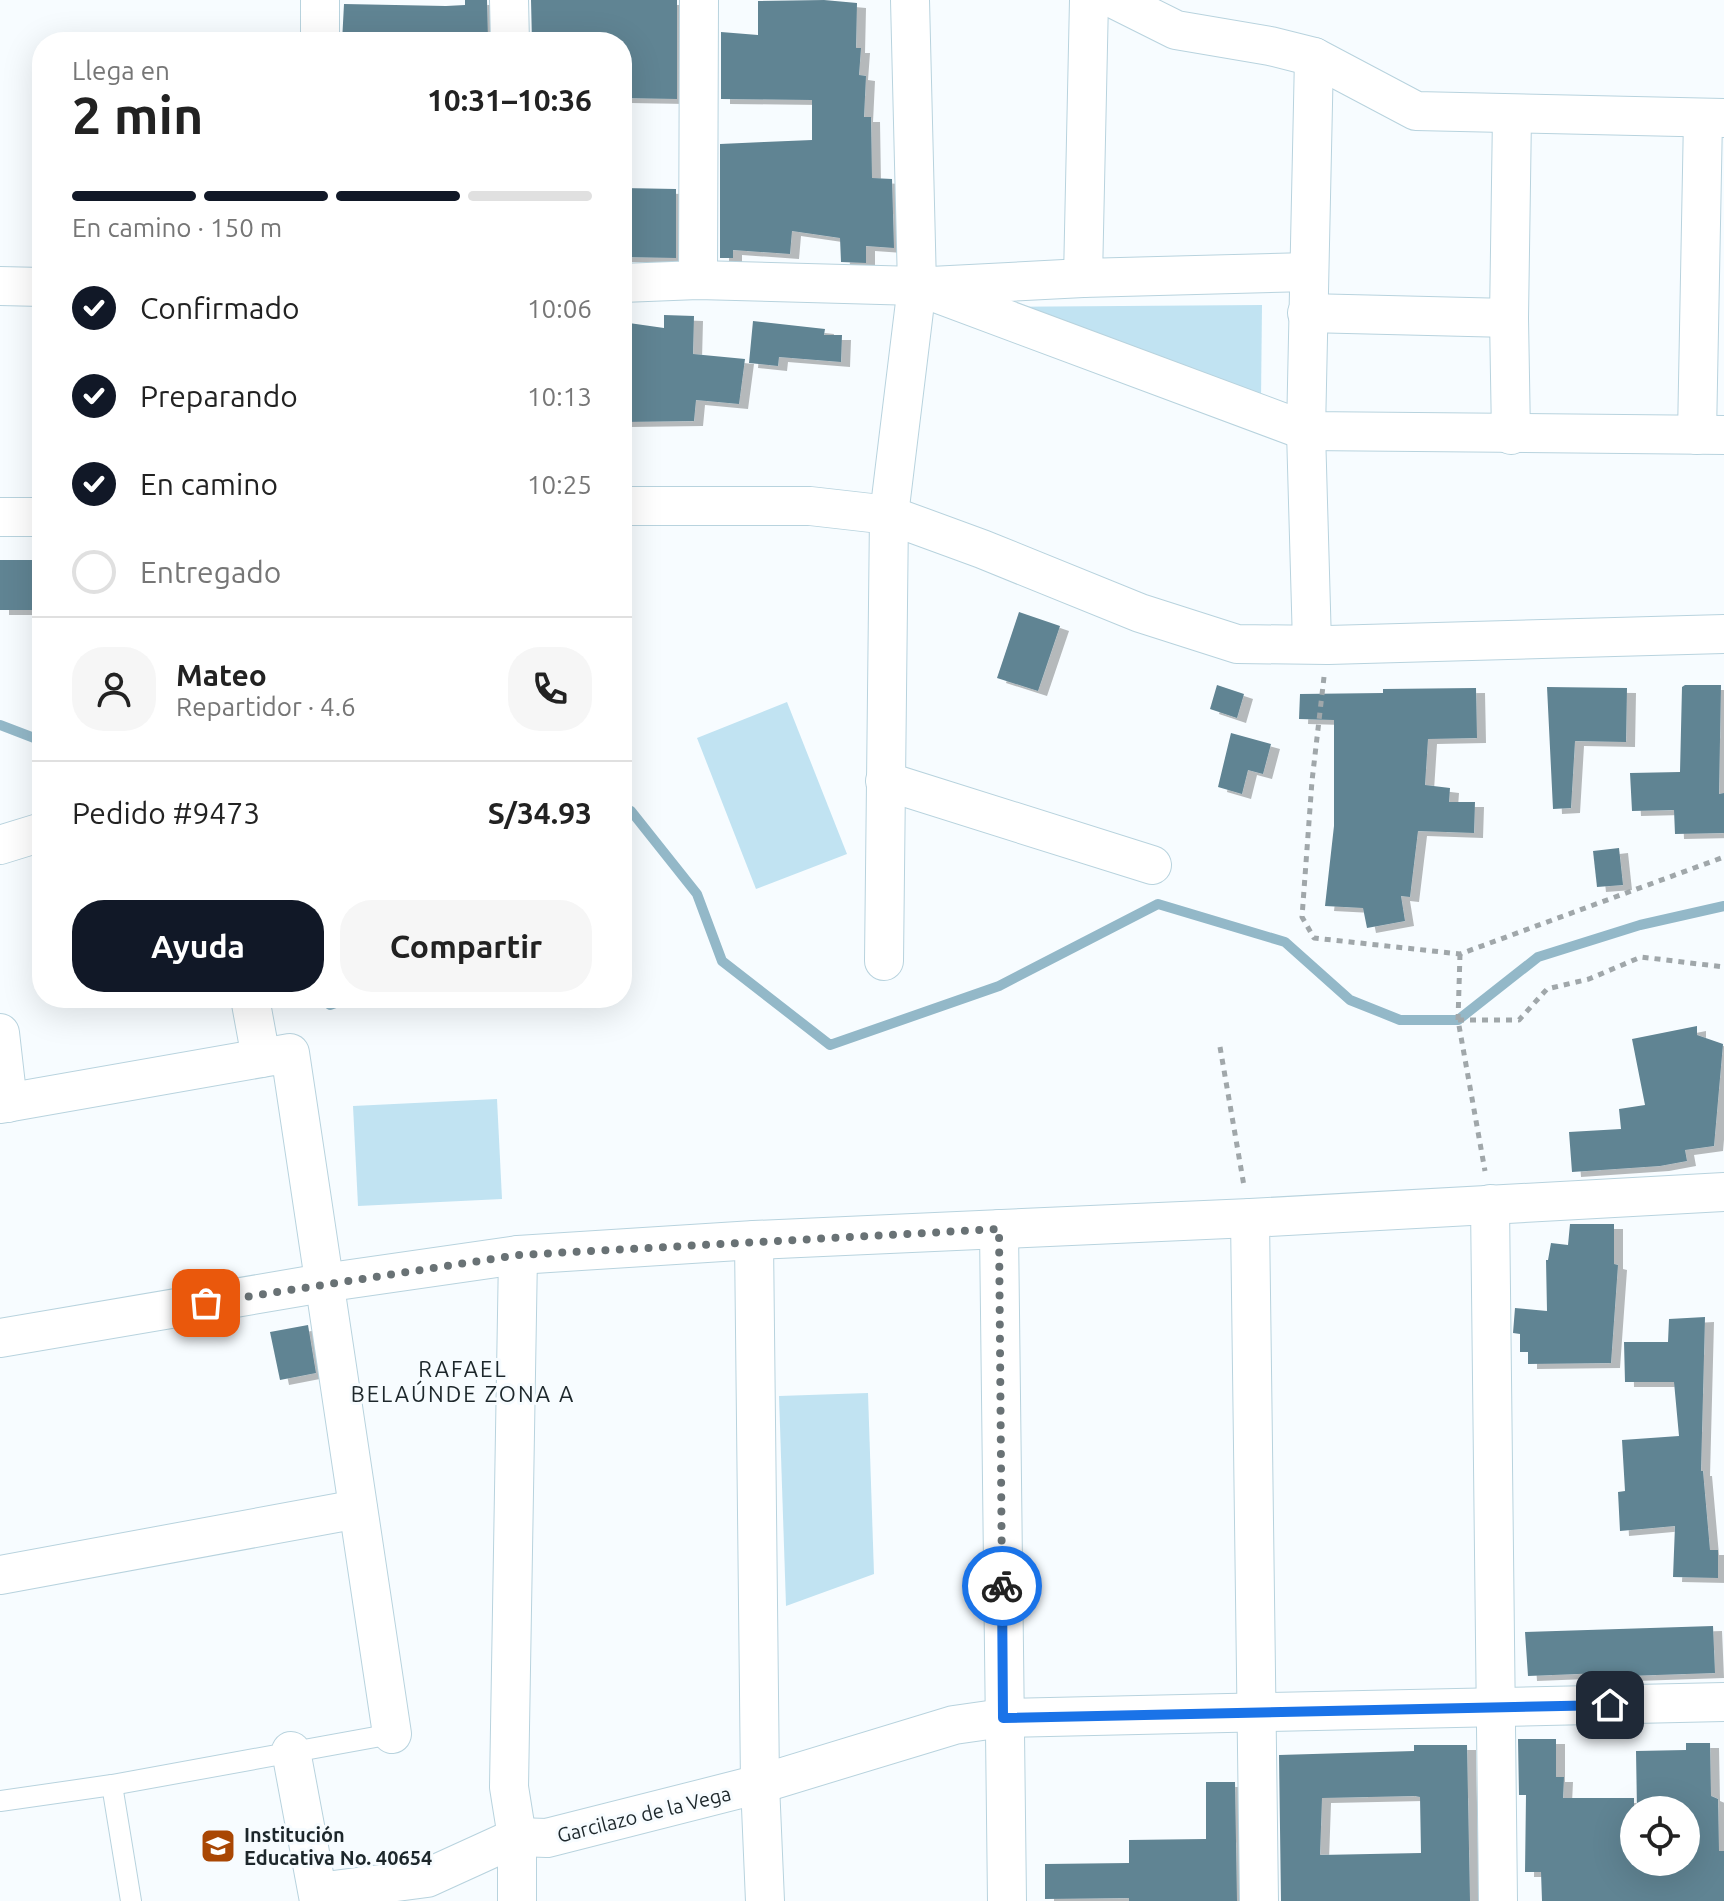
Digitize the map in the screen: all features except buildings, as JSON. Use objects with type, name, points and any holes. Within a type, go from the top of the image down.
[{"type":"street","points":[[320,0],[320,32]]},
{"type":"street","points":[[509,0],[510,32]]},
{"type":"street","points":[[698,280],[699,0]]},
{"type":"street","points":[[884,961],[889,515],[917,286],[910,0]]},
{"type":"street","points":[[1083,278],[1089,0]]},
{"type":"street","points":[[917,286],[1306,431],[1711,435],[1714,118],[1416,111],[1314,57],[1176,30],[1116,0]]},
{"type":"street","points":[[1314,57],[1306,431],[1320,644]]},
{"type":"street","points":[[1511,435],[1512,115]]},
{"type":"street","points":[[632,283],[698,280],[917,286],[1308,272]]},
{"type":"street","points":[[0,286],[32,287]]},
{"type":"street","points":[[1307,313],[1509,318]]},
{"type":"street","points":[[632,506],[810,506],[889,515],[1140,613],[1237,644],[1724,634]]},
{"type":"street","points":[[0,517],[32,517]]},
{"type":"street","points":[[885,781],[1152,865]]},
{"type":"street","points":[[0,845],[32,835]]},
{"type":"street","points":[[252,1008],[261,1058]]},
{"type":"street","points":[[0,1033],[4,1103],[290,1053],[392,1734]]},
{"type":"street","points":[[0,1338],[323,1283],[518,1255],[754,1240],[1250,1218],[1724,1192]]},
{"type":"street","points":[[1490,1204],[1498,1901]]},
{"type":"street","points":[[1250,1218],[1259,1901]]},
{"type":"street","points":[[999,1229],[1007,1901]]},
{"type":"street","points":[[754,1240],[760,1784],[765,1901]]},
{"type":"street","points":[[517,1901],[517,1837],[509,1787],[518,1255]]},
{"type":"street","points":[[0,1575],[358,1509]]},
{"type":"street","name":"Garcilazo de la Vega","points":[[517,1837],[547,1838],[760,1784],[954,1725],[1003,1718],[1724,1702]]},
{"type":"street","points":[[291,1751],[319,1897],[427,1878],[517,1837]]},
{"type":"lane","points":[[0,1801],[112,1785],[392,1734]]},
{"type":"lane","points":[[112,1785],[131,1901]]},
{"type":"path","points":[[1320,644],[1302,917],[1314,938],[1460,954],[1724,857]]},
{"type":"path","points":[[1460,954],[1458,1020],[1480,1130]]},
{"type":"path","points":[[1458,1020],[1519,1020],[1547,989],[1589,979],[1641,957],[1724,967]]},
{"type":"path","points":[[1220,1047],[1250,1218]]},
{"type":"shaded area","points":[[1262,305],[1261,400],[999,307]]},
{"type":"shaded area","points":[[787,702],[847,854],[756,889],[697,738]]},
{"type":"shaded area","points":[[497,1099],[502,1199],[358,1206],[353,1106]]},
{"type":"shaded area","points":[[868,1393],[874,1574],[786,1606],[779,1396]]},
{"type":"waterway","points":[[0,725],[32,737]]},
{"type":"waterway","points":[[632,812],[697,894],[722,961],[830,1045],[999,986],[1158,904],[1285,942],[1350,1000],[1400,1020],[1458,1020],[1538,957],[1640,925],[1724,906]]},
{"type":"way so far","points":[[206,1303],[518,1255],[999,1229],[1002,1586]]},
{"type":"place","name":"Institución Educativa No. 40654","points":[[218,1846]]},
{"type":"district","name":"RAFAEL BELAÚNDE ZONA A","points":[[463,1380]]},
{"type":"route","points":[[1002,1586],[1003,1718],[1610,1705]]}]
